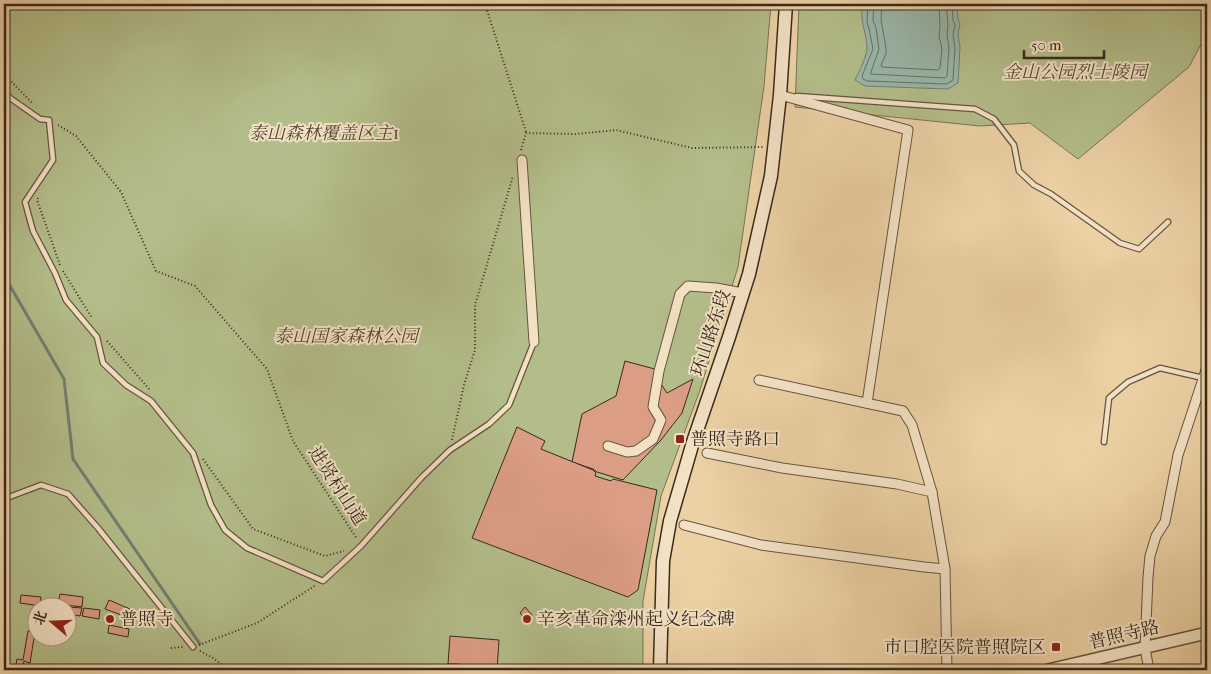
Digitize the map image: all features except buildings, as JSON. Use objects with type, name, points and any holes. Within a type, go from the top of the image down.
[{"type":"main road","name":"环山路东段","points":[[660,670],[661,599],[670,521],[692,442],[749,274],[771,176],[780,94],[786,4]]},
{"type":"street","points":[[780,94],[908,130],[868,403]]},
{"type":"street","points":[[522,160],[534,342]]},
{"type":"street","points":[[608,446],[627,452],[636,451],[653,439],[661,420],[653,407],[660,370],[680,294],[688,286],[716,288],[743,293]]},
{"type":"street","points":[[1149,670],[1145,648],[1150,556],[1156,536],[1164,522],[1178,455],[1207,367]]},
{"type":"street","points":[[758,380],[903,411],[912,425],[932,492],[945,569],[947,670]]},
{"type":"street","points":[[707,453],[782,468],[897,484],[932,492]]},
{"type":"street","points":[[684,525],[761,544],[945,569]]},
{"type":"street","name":"普照寺路","points":[[1048,670],[1207,632]]},
{"type":"lane","points":[[4,91],[10,98],[40,119],[49,120],[54,160],[25,202],[33,231],[55,273],[66,300],[98,337],[103,363],[126,385],[151,401],[193,453],[211,505],[225,530],[247,548],[322,581],[361,546],[422,477],[450,450],[489,424],[509,405],[534,342]]},
{"type":"lane","points":[[780,94],[976,109],[994,119],[1014,144],[1018,171],[1034,185],[1051,194],[1120,243],[1139,249],[1168,222]]},
{"type":"lane","points":[[1104,442],[1109,398],[1128,382],[1160,368],[1203,378]]},
{"type":"lane","points":[[4,499],[41,485],[68,494],[98,528],[194,647]]},
{"type":"path","points":[[485,4],[526,133]]},
{"type":"path","name":"进贤村山道","points":[[4,74],[49,120],[76,136],[122,192],[156,271],[195,286],[267,369],[293,441],[361,546]]},
{"type":"path","points":[[41,192],[37,200],[60,266],[95,323]]},
{"type":"path","points":[[105,339],[155,396]]},
{"type":"path","name":"进贤村山道","points":[[200,454],[253,529],[325,556],[343,551]]},
{"type":"path","points":[[171,648],[194,647],[257,623],[322,581]]},
{"type":"path","points":[[194,647],[229,670]]},
{"type":"green space","name":"泰山国家森林公园","points":[[4,4],[771,4],[764,86],[738,267],[700,390],[661,496],[643,601],[643,670],[4,670]]},
{"type":"green space","name":"金山公园烈士陵园","points":[[799,4],[1207,4],[1207,33],[1189,67],[1078,159],[1030,123],[980,126],[795,107]]},
{"type":"water","points":[[863,4],[957,4],[960,24],[958,34],[960,47],[958,83],[948,89],[865,86],[855,80],[867,50],[862,15]]},
{"type":"waterway","points":[[4,277],[64,379],[73,459],[200,644]]},
{"type":"place","name":"普照寺路口","points":[[680,439]]},
{"type":"place","name":"普照寺","points":[[110,619]]},
{"type":"place","name":"辛亥革命滦州起义纪念碑","points":[[527,619]]},
{"type":"place","name":"市口腔医院普照院区","points":[[1056,647]]},
{"type":"park label","name":"泰山森林覆盖区主1","points":[[324,133]]}]
